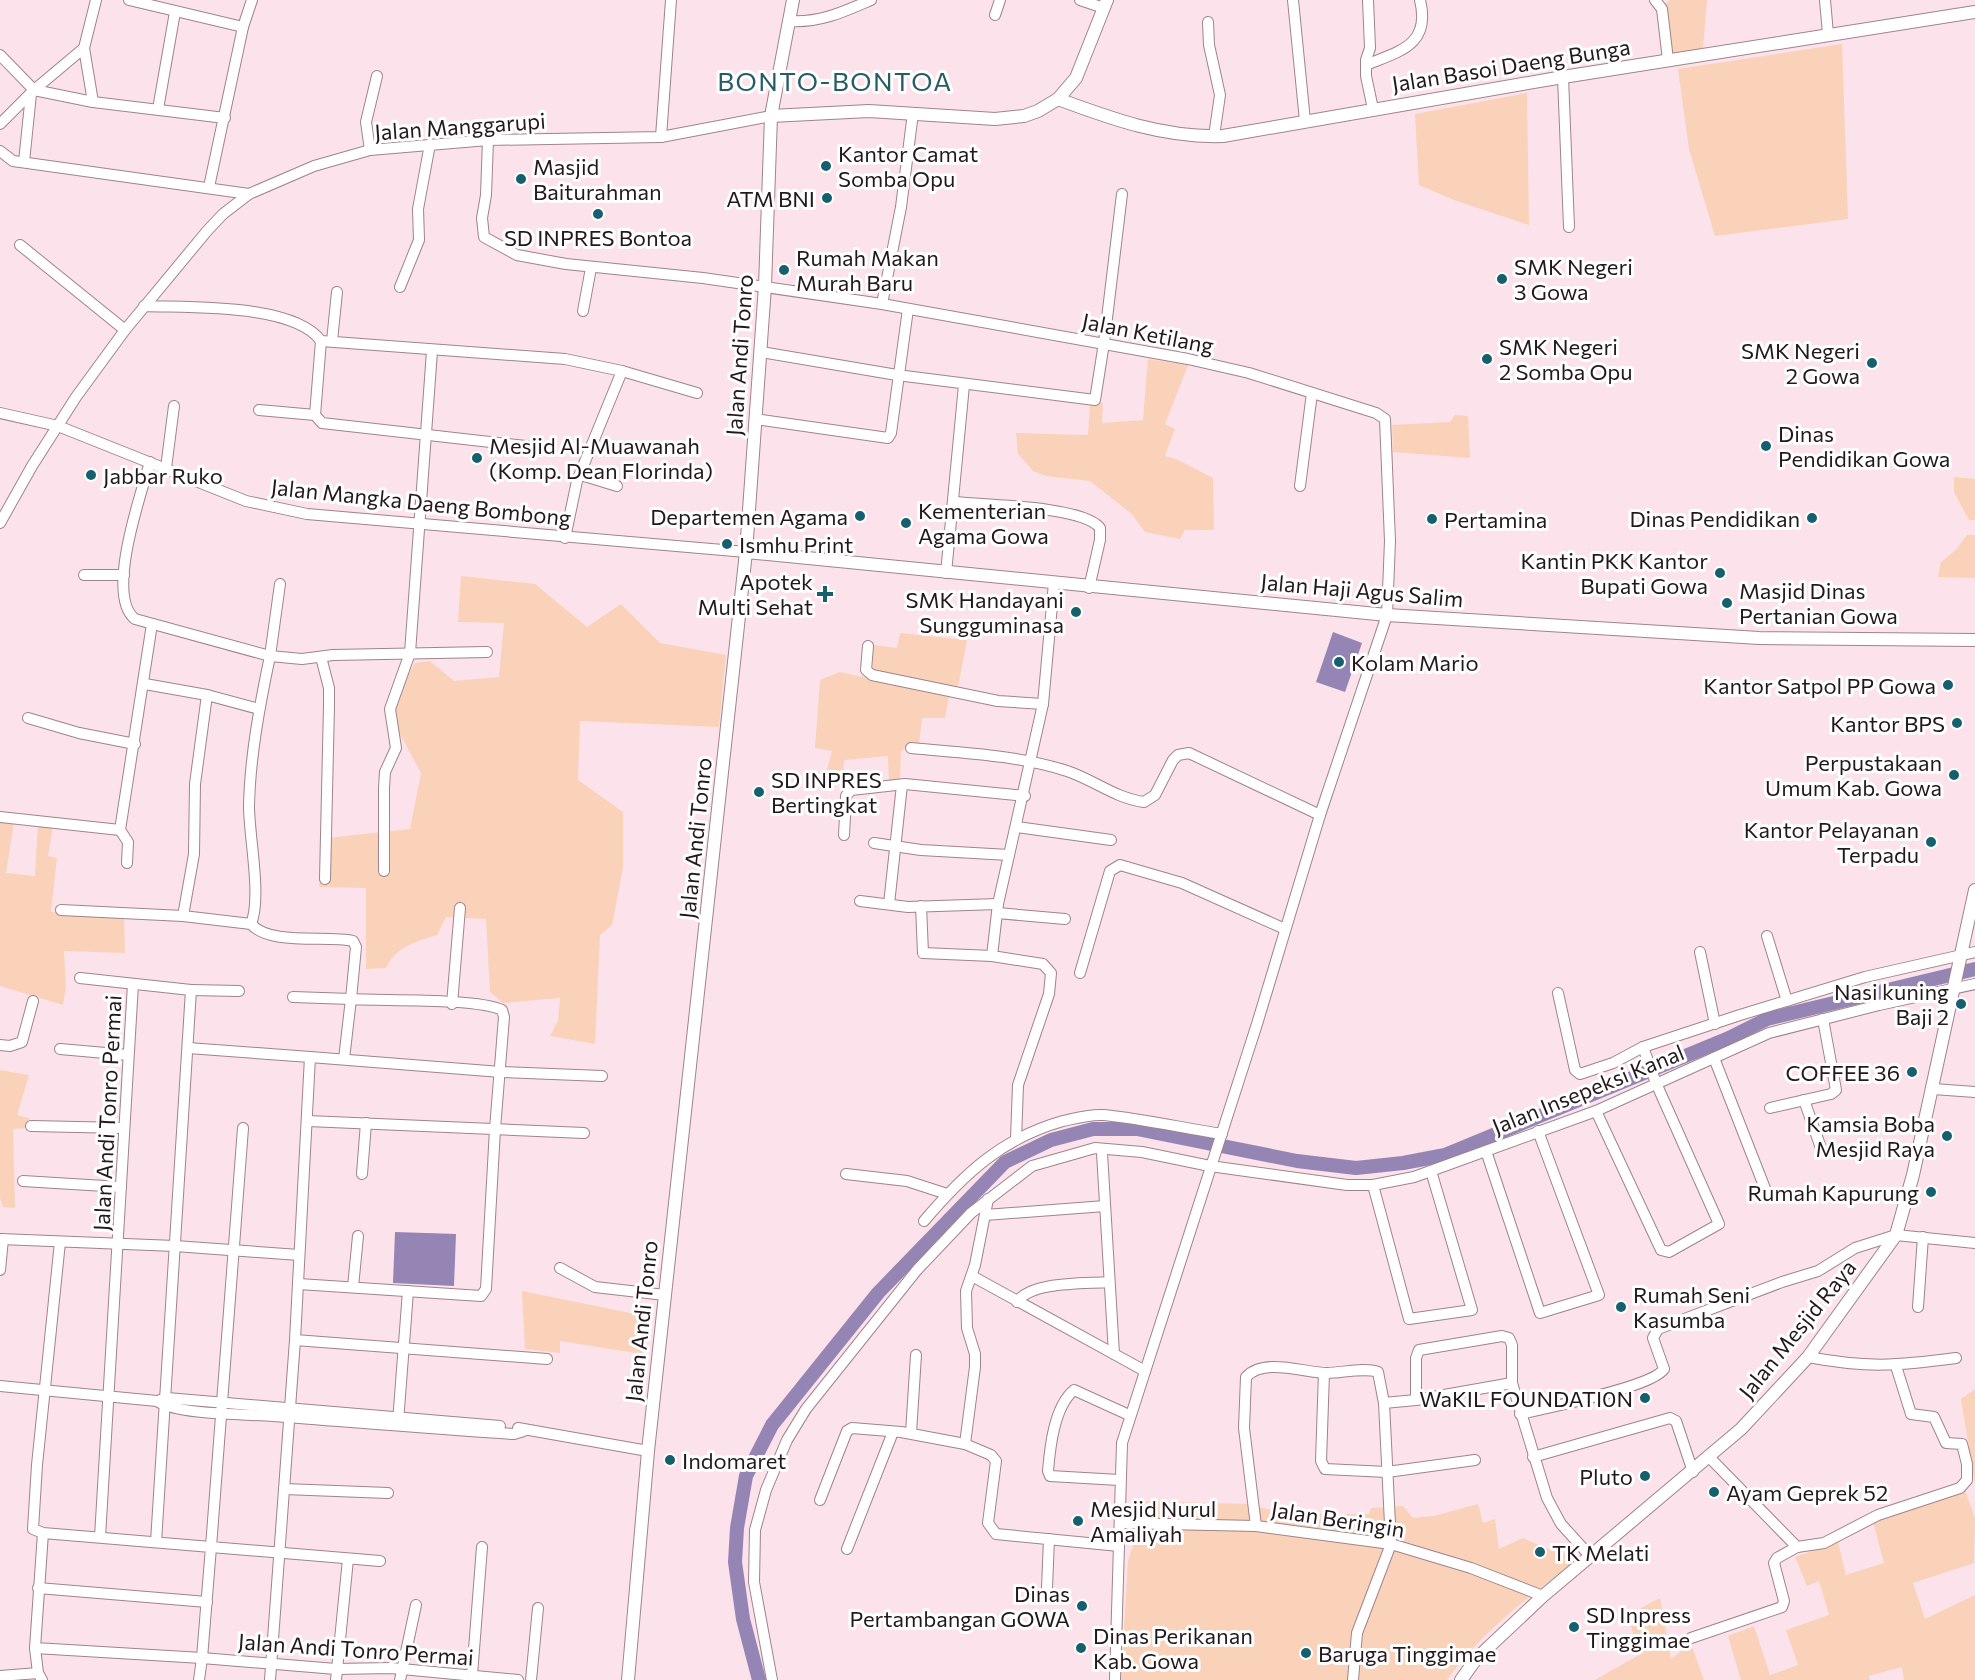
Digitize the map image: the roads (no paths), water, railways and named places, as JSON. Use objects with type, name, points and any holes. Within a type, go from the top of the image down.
[{"type":"street","points":[[93,102],[84,48],[96,0]]},
{"type":"street","points":[[129,0],[243,27]]},
{"type":"street","points":[[209,187],[243,27],[252,0]]},
{"type":"street","points":[[661,137],[671,0]]},
{"type":"street","name":"Jalan Andi Tonro","points":[[628,1680],[648,1451],[746,552],[765,286],[771,116],[793,0]]},
{"type":"street","points":[[789,21],[809,22],[829,18],[871,0]]},
{"type":"street","points":[[995,15],[1000,0]]},
{"type":"street","points":[[771,116],[869,111],[978,118],[1014,117],[1038,111],[1068,90],[1084,64],[1106,4],[1080,0]]},
{"type":"street","points":[[1293,0],[1305,121]]},
{"type":"street","points":[[1368,0],[1370,48],[1366,64],[1373,109]]},
{"type":"street","points":[[1366,64],[1401,51],[1416,40],[1421,28],[1420,0]]},
{"type":"street","points":[[1655,0],[1662,9],[1668,60]]},
{"type":"street","points":[[1825,0],[1828,34]]},
{"type":"street","points":[[158,109],[175,12]]},
{"type":"street","name":"Jalan Basoi Daeng Bunga","points":[[1058,99],[1116,120],[1172,135],[1214,136],[1563,77],[1975,12]]},
{"type":"street","points":[[1208,22],[1209,45],[1220,95],[1214,136]]},
{"type":"street","points":[[0,124],[32,92],[84,48]]},
{"type":"street","points":[[0,55],[32,92],[225,118]]},
{"type":"street","points":[[370,150],[366,122],[377,76]]},
{"type":"street","points":[[1563,77],[1569,226]]},
{"type":"street","points":[[24,162],[32,92]]},
{"type":"street","points":[[882,303],[901,207],[913,113]]},
{"type":"street","name":"Jalan Manggarupi","points":[[0,523],[58,426],[125,330],[223,214],[249,194],[314,166],[370,150],[488,140],[661,137],[771,116]]},
{"type":"street","name":"Jalan Ketilang","points":[[488,140],[486,195],[482,218],[486,240],[517,255],[591,268],[765,286],[882,303],[1104,343],[1229,369],[1376,413],[1385,419],[1387,425],[1390,540],[1388,615]]},
{"type":"street","points":[[400,287],[419,240],[418,209],[430,144]]},
{"type":"street","points":[[0,151],[13,160],[24,162],[249,194]]},
{"type":"street","points":[[760,352],[964,385],[1095,400],[1122,194]]},
{"type":"street","points":[[20,245],[125,330]]},
{"type":"street","points":[[583,311],[591,268]]},
{"type":"street","points":[[332,341],[336,292]]},
{"type":"street","points":[[144,306],[275,316],[307,327],[321,341],[432,351],[565,359],[622,371],[697,393]]},
{"type":"street","points":[[755,419],[888,438],[891,433],[897,375],[908,309]]},
{"type":"street","points":[[321,341],[315,415],[321,423],[535,447]]},
{"type":"street","points":[[384,871],[385,771],[396,748],[390,709],[410,653],[424,435],[432,351]]},
{"type":"street","points":[[565,538],[577,481],[622,371]]},
{"type":"street","points":[[946,573],[955,502],[964,385]]},
{"type":"street","points":[[1300,486],[1312,393]]},
{"type":"street","points":[[166,468],[174,406]]},
{"type":"street","points":[[259,410],[315,415]]},
{"type":"street","name":"Jalan Mangka Daeng Bombong","points":[[0,413],[58,426],[246,501],[281,509],[565,538],[746,552]]},
{"type":"street","points":[[150,462],[131,535],[124,575],[124,600],[130,615],[152,624],[270,656],[302,659],[410,653],[487,652]]},
{"type":"street","points":[[581,475],[617,486]]},
{"type":"street","points":[[955,502],[1070,513],[1091,520],[1100,528],[1100,540],[1089,588]]},
{"type":"street","name":"Jalan Haji Agus Salim","points":[[746,552],[1089,588],[1388,615],[1759,638],[1975,640]]},
{"type":"street","points":[[84,575],[124,575]]},
{"type":"street","points":[[992,956],[998,908],[1025,795],[1043,704],[1054,583]]},
{"type":"street","points":[[251,924],[254,906],[249,805],[260,709],[280,584]]},
{"type":"street","points":[[1115,1680],[1120,1523],[1119,1480],[1122,1443],[1129,1415],[1221,1136],[1320,816],[1388,615]]},
{"type":"street","points":[[127,863],[128,842],[120,830],[145,684],[152,624]]},
{"type":"street","points":[[868,646],[866,670],[872,675],[998,701],[1043,704]]},
{"type":"street","points":[[321,657],[329,688],[325,879]]},
{"type":"street","points":[[145,684],[207,695],[260,709]]},
{"type":"street","points":[[183,916],[194,854],[195,784],[207,695]]},
{"type":"street","points":[[28,718],[79,733],[135,744]]},
{"type":"street","points":[[911,748],[1031,761],[1090,779],[1108,792],[1144,802],[1155,795],[1178,755],[1189,753],[1320,816]]},
{"type":"street","points":[[844,835],[846,796],[850,791],[902,785],[1025,795]]},
{"type":"street","points":[[889,904],[902,785]]},
{"type":"street","points":[[0,817],[120,830]]},
{"type":"street","points":[[1017,827],[1111,840]]},
{"type":"street","points":[[874,843],[1009,855]]},
{"type":"street","points":[[1080,973],[1110,871],[1120,866],[1182,883],[1285,929]]},
{"type":"street","name":"Jalan Mesjid Raya","points":[[1461,1680],[1476,1659],[1542,1596],[1742,1430],[1808,1357],[1896,1235],[1904,1212],[1933,1089],[1953,988],[1972,914],[1975,890]]},
{"type":"street","points":[[860,902],[998,908],[1065,919]]},
{"type":"street","points":[[921,906],[923,953],[992,956],[1043,964],[1051,973],[1049,994],[1018,1085],[1016,1139]]},
{"type":"street","points":[[452,1004],[460,908]]},
{"type":"street","points":[[60,910],[183,916],[251,924],[259,932],[273,935],[353,941],[356,947],[344,1059]]},
{"type":"street","points":[[1767,936],[1787,1001]]},
{"type":"street","points":[[1700,952],[1714,1024]]},
{"type":"street","points":[[1558,993],[1577,1072],[1585,1073],[1714,1024],[1787,1001],[1865,977],[1975,952]]},
{"type":"street","name":"Jalan Andi Tonro Permai","points":[[80,978],[191,990],[239,991]]},
{"type":"street","name":"Jalan Andi Tonro Permai","points":[[100,1537],[133,984]]},
{"type":"street","name":"Jalan Insepeksi Kanal","points":[[772,1680],[754,1582],[755,1530],[766,1490],[788,1440],[806,1409],[917,1270],[970,1213],[1032,1166],[1095,1148],[1212,1162],[1347,1185],[1373,1185],[1431,1171],[1596,1111],[1769,1034],[1823,1019],[1975,984]]},
{"type":"street","points":[[156,1542],[163,1402],[191,990]]},
{"type":"street","points":[[293,997],[495,1007],[502,1010],[504,1017],[485,1294],[481,1296],[299,1284]]},
{"type":"street","points":[[0,1045],[10,1046],[22,1042],[33,1001]]},
{"type":"street","points":[[1770,1108],[1831,1094],[1836,1090],[1823,1019]]},
{"type":"street","points":[[188,1048],[501,1072],[602,1076]]},
{"type":"street","points":[[60,1049],[128,1055]]},
{"type":"street","points":[[1596,1111],[1658,1247],[1664,1252],[1670,1252],[1717,1226],[1719,1222],[1656,1083],[1644,1049]]},
{"type":"street","points":[[270,1680],[296,1340],[310,1057]]},
{"type":"street","points":[[1714,1058],[1767,1191]]},
{"type":"street","points":[[1933,1089],[1975,1092]]},
{"type":"street","points":[[1804,1100],[1821,1148]]},
{"type":"street","points":[[924,1221],[947,1194],[997,1149],[1042,1127],[1077,1117],[1102,1115],[1221,1136]]},
{"type":"street","points":[[308,1120],[584,1133]]},
{"type":"street","points":[[362,1174],[366,1123]]},
{"type":"street","points":[[31,1126],[124,1128]]},
{"type":"street","points":[[199,1680],[243,1128]]},
{"type":"street","points":[[1486,1151],[1540,1313],[1599,1295],[1538,1131]]},
{"type":"street","points":[[1102,1153],[1114,1354]]},
{"type":"street","points":[[1373,1185],[1409,1319],[1472,1310],[1431,1171]]},
{"type":"street","points":[[846,1174],[921,1184],[947,1194]]},
{"type":"street","points":[[23,1181],[121,1187]]},
{"type":"street","points":[[965,1444],[975,1367],[965,1306],[966,1291],[972,1276],[988,1198]]},
{"type":"street","points":[[985,1215],[1105,1206]]},
{"type":"street","points":[[1520,1414],[1617,1390],[1658,1376],[1664,1369],[1653,1338],[1658,1329],[1782,1282],[1818,1272],[1855,1248],[1896,1235],[1975,1243]]},
{"type":"street","points":[[352,1287],[358,1236]]},
{"type":"street","points":[[1918,1307],[1923,1238]]},
{"type":"street","name":"Jalan Andi Tonro Permai","points":[[0,1270],[1,1239],[175,1246],[300,1255]]},
{"type":"street","name":"Jalan Andi Tonro Permai","points":[[43,1533],[35,1531],[33,1525],[60,1242]]},
{"type":"street","points":[[560,1268],[595,1287],[665,1295]]},
{"type":"street","points":[[972,1276],[1145,1371]]},
{"type":"street","points":[[1017,1302],[1023,1293],[1039,1288],[1109,1282]]},
{"type":"street","points":[[398,1422],[408,1291]]},
{"type":"street","points":[[1416,1400],[1416,1358],[1419,1350],[1507,1336],[1512,1345],[1512,1383],[1547,1498],[1561,1524],[1590,1556]]},
{"type":"street","points":[[296,1340],[547,1359]]},
{"type":"street","points":[[911,1433],[916,1355]]},
{"type":"street","points":[[1808,1357],[1843,1364],[1896,1366],[1956,1358]]},
{"type":"street","points":[[1691,1638],[1782,1607],[1784,1601],[1774,1563],[1777,1558],[1797,1547],[1813,1547],[1824,1543],[1878,1515],[1960,1488],[1967,1480],[1969,1473],[1962,1444],[1945,1442],[1934,1417],[1911,1414],[1896,1366]]},
{"type":"street","points":[[1256,1526],[1244,1428],[1246,1377],[1251,1371],[1268,1368],[1293,1368],[1324,1373],[1376,1371],[1381,1377],[1384,1403],[1391,1544],[1357,1633],[1353,1680]]},
{"type":"street","points":[[1324,1373],[1321,1461],[1324,1468],[1387,1472],[1475,1460]]},
{"type":"street","points":[[1384,1403],[1416,1400],[1512,1383]]},
{"type":"street","points":[[0,1386],[398,1422],[516,1427],[519,1432],[648,1451]]},
{"type":"street","points":[[1119,1480],[1050,1476],[1048,1472],[1051,1438],[1068,1395],[1074,1390],[1129,1415]]},
{"type":"street","points":[[1533,1457],[1670,1418],[1676,1421],[1693,1472]]},
{"type":"street","points":[[820,1500],[847,1431],[859,1427],[911,1433],[965,1444],[991,1455],[996,1461],[988,1523],[990,1529],[1005,1535],[1119,1546]]},
{"type":"street","points":[[847,1549],[893,1432]]},
{"type":"street","points":[[1710,1458],[1797,1547]]},
{"type":"street","points":[[284,1489],[388,1493]]},
{"type":"street","name":"Jalan Beringin","points":[[1120,1523],[1256,1526],[1391,1544],[1471,1568],[1542,1596]]},
{"type":"street","points":[[0,1676],[40,1676],[35,1648],[43,1533],[380,1561]]},
{"type":"street","points":[[1047,1588],[1049,1539]]},
{"type":"street","points":[[472,1675],[482,1547]]},
{"type":"street","points":[[336,1674],[348,1559]]},
{"type":"street","points":[[38,1588],[207,1602]]},
{"type":"street","points":[[401,1675],[416,1605]]},
{"type":"street","points":[[531,1680],[538,1608]]},
{"type":"street","name":"Jalan Andi Tonro Permai","points":[[35,1648],[272,1663],[336,1674],[472,1675],[511,1680]]},
{"type":"waterway","points":[[759,1680],[743,1619],[735,1562],[737,1528],[746,1476],[772,1425],[878,1293],[1005,1162],[1051,1140],[1093,1129],[1137,1129],[1297,1161],[1356,1168],[1403,1163],[1445,1155],[1729,1038],[1767,1019],[1975,969]]},
{"type":"place","name":"Kantor Camat Somba Opu","points":[[826,166]]},
{"type":"place","name":"Masjid Baiturahman","points":[[521,179]]},
{"type":"place","name":"ATM BNI","points":[[827,198]]},
{"type":"place","name":"SD INPRES Bontoa","points":[[598,214]]},
{"type":"place","name":"Rumah Makan Murah Baru","points":[[784,270]]},
{"type":"place","name":"SMK Negeri 3 Gowa","points":[[1502,279]]},
{"type":"place","name":"SMK Negeri 2 Somba Opu","points":[[1487,359]]},
{"type":"place","name":"SMK Negeri 2 Gowa","points":[[1872,363]]},
{"type":"place","name":"Dinas Pendidikan Gowa","points":[[1766,446]]},
{"type":"place","name":"Mesjid Al-Muawanah (Komp. Dean Florinda)","points":[[477,458]]},
{"type":"place","name":"Jabbar Ruko","points":[[91,475]]},
{"type":"place","name":"Departemen Agama","points":[[860,516]]},
{"type":"place","name":"Dinas Pendidikan","points":[[1812,518]]},
{"type":"place","name":"Pertamina","points":[[1432,519]]},
{"type":"place","name":"Kementerian Agama Gowa","points":[[906,523]]},
{"type":"place","name":"Ismhu Print","points":[[727,544]]},
{"type":"place","name":"Kantin PKK Kantor Bupati Gowa","points":[[1720,573]]},
{"type":"place","name":"Apotek Multi Sehat","points":[[825,594]]},
{"type":"place","name":"Masjid Dinas Pertanian Gowa","points":[[1727,603]]},
{"type":"place","name":"SMK Handayani Sungguminasa","points":[[1076,612]]},
{"type":"place","name":"Kolam Mario","points":[[1339,662]]},
{"type":"place","name":"Kantor Satpol PP Gowa","points":[[1948,685]]},
{"type":"place","name":"Kantor BPS","points":[[1957,723]]},
{"type":"place","name":"Perpustakaan Umum Kab. Gowa","points":[[1954,775]]},
{"type":"place","name":"SD INPRES Bertingkat","points":[[759,792]]},
{"type":"place","name":"Kantor Pelayanan Terpadu","points":[[1931,842]]},
{"type":"place","name":"Nasi kuning Baji 2","points":[[1961,1004]]},
{"type":"place","name":"COFFEE 36","points":[[1912,1072]]},
{"type":"place","name":"Kamsia Boba Mesjid Raya","points":[[1947,1136]]},
{"type":"place","name":"Rumah Kapurung","points":[[1931,1192]]},
{"type":"place","name":"Rumah Seni Kasumba","points":[[1621,1307]]},
{"type":"place","name":"WaKIL FOUNDATI0N","points":[[1645,1398]]},
{"type":"place","name":"Indomaret","points":[[670,1460]]},
{"type":"place","name":"Pluto","points":[[1645,1476]]},
{"type":"place","name":"Ayam Geprek 52","points":[[1714,1492]]},
{"type":"place","name":"Mesjid Nurul Amaliyah","points":[[1078,1521]]},
{"type":"place","name":"TK Melati","points":[[1540,1552]]},
{"type":"place","name":"Dinas Pertambangan GOWA","points":[[1082,1606]]},
{"type":"place","name":"SD Inpress Tinggimae","points":[[1574,1627]]},
{"type":"place","name":"Dinas Perikanan Kab. Gowa","points":[[1081,1648]]},
{"type":"place","name":"Baruga Tinggimae","points":[[1306,1653]]},
{"type":"district","name":"BONTO-BONTOA","points":[[835,80]]}]
